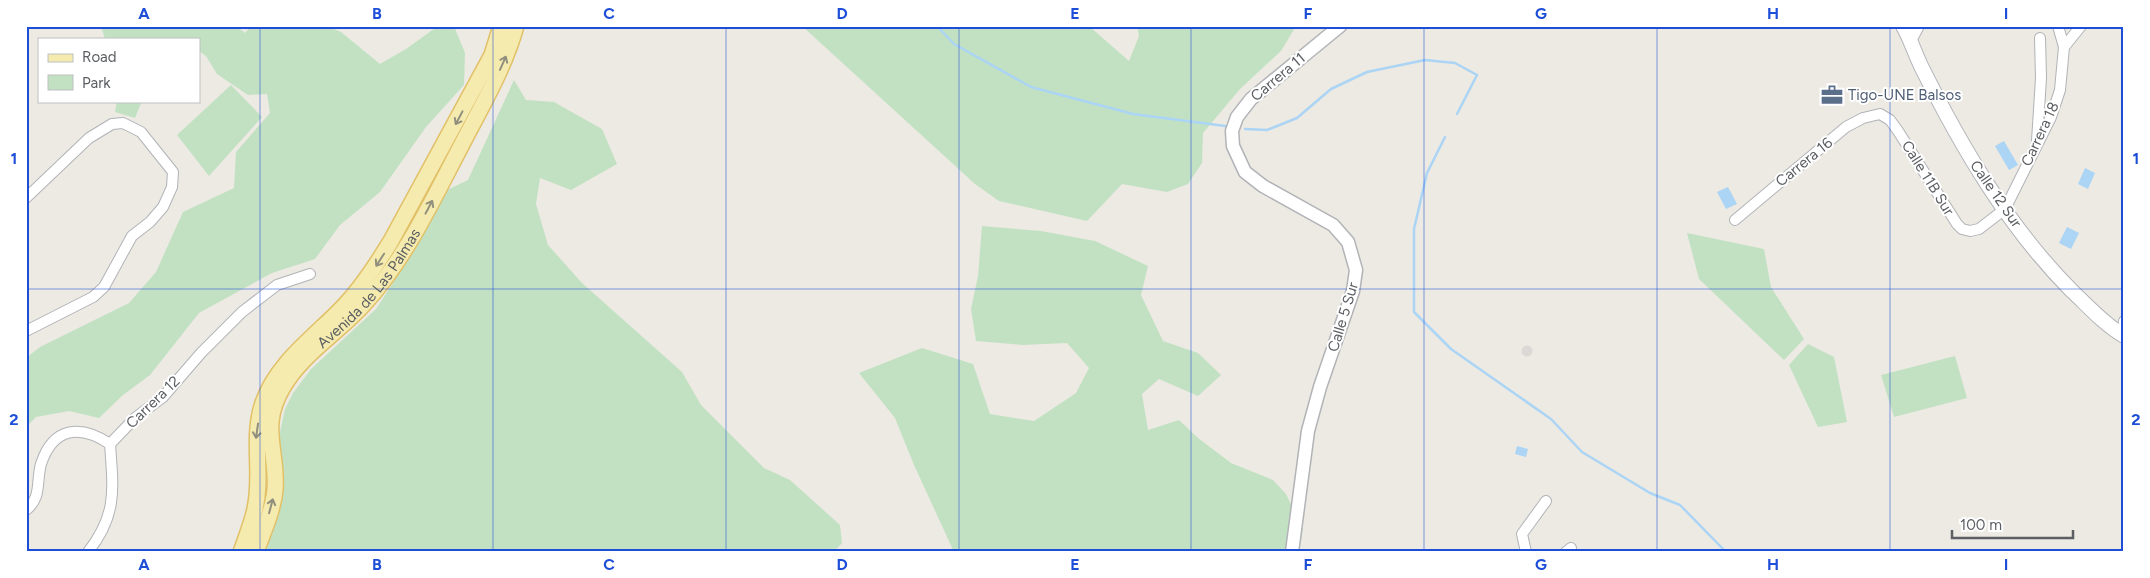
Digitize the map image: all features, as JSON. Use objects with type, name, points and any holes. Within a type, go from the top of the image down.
[{"type":"main road","name":"Avenida de Las Palmas","points":[[241,552],[255,508],[258,476],[256,437],[259,419],[263,403],[274,379],[296,352],[346,304],[376,266],[392,241],[492,55],[501,26]]},
{"type":"main road","name":"Avenida de Las Palmas","points":[[256,552],[273,503],[270,420],[274,405],[283,387],[299,365],[364,305],[387,276],[420,224],[496,79],[516,26]]},
{"type":"main road","name":"Calle 12 Sur","points":[[1903,26],[1911,40],[1920,66],[1954,130],[2005,209],[2056,275],[2104,323],[2123,331]]},
{"type":"street","name":"Carrera 11","points":[[1232,138],[1234,125],[1244,107],[1340,26]]},
{"type":"street","points":[[1911,40],[1919,26]]},
{"type":"street","name":"Carrera 18","points":[[2005,209],[2051,117],[2060,90],[2064,47],[2058,26]]},
{"type":"street","points":[[2064,47],[2081,26]]},
{"type":"street","points":[[2037,142],[2041,78],[2040,38]]},
{"type":"street","name":"Calle 11B Sur","points":[[1880,114],[1894,125],[1962,229],[1970,232],[1979,229],[2005,209]]},
{"type":"street","name":"Carrera 16","points":[[1735,220],[1846,127],[1863,118],[1880,114]]},
{"type":"street","points":[[26,198],[89,138],[112,124],[123,123],[141,132],[173,172],[172,187],[163,207],[150,222],[132,236],[104,287],[93,297],[26,331]]},
{"type":"street","name":"Calle 5 Sur","points":[[1232,138],[1240,164],[1253,179],[1277,195],[1322,218],[1343,234],[1352,251],[1356,270],[1354,291],[1320,387],[1308,431],[1292,552]]},
{"type":"street","name":"Carrera 12","points":[[110,444],[134,418],[163,397],[201,353],[242,312],[277,285],[310,274]]},
{"type":"street","points":[[26,510],[31,507],[38,494],[41,466],[46,453],[61,435],[74,430],[96,434],[110,444],[113,489],[110,511],[103,531],[88,552]]},
{"type":"street","points":[[1526,552],[1522,534],[1546,501]]},
{"type":"shaded area","points":[[1527,345],[1533,351],[1527,357],[1521,351]]},
{"type":"green space","points":[[101,26],[236,26],[245,33],[251,26],[327,26],[341,32],[380,64],[406,49],[438,26],[454,26],[465,53],[464,85],[426,127],[380,192],[340,225],[315,259],[272,273],[199,313],[150,375],[123,395],[99,418],[69,411],[36,417],[26,427],[26,358],[40,347],[129,303],[156,272],[183,212],[234,188],[236,152],[270,113],[267,94],[248,95],[217,74],[206,56],[200,52],[200,38],[105,38]]},
{"type":"green space","points":[[802,26],[1089,26],[1129,61],[1139,36],[1137,26],[1296,26],[1281,51],[1240,89],[1203,133],[1202,163],[1188,184],[1167,192],[1122,184],[1087,221],[999,201],[975,184]]},
{"type":"green space","points":[[514,80],[526,100],[554,102],[602,129],[617,164],[571,190],[540,178],[536,204],[548,245],[582,283],[682,372],[701,405],[764,468],[790,480],[840,525],[842,543],[834,552],[266,552],[280,505],[280,432],[285,409],[293,393],[311,369],[376,309],[414,250],[445,191],[468,180]]},
{"type":"green space","points":[[231,85],[262,117],[209,176],[177,135]]},
{"type":"green space","points":[[117,102],[142,102],[135,118],[115,112]]},
{"type":"green space","points":[[982,226],[1041,231],[1095,241],[1148,266],[1141,295],[1163,341],[1198,353],[1221,375],[1198,396],[1159,379],[1142,394],[1148,430],[1179,420],[1198,438],[1231,463],[1273,480],[1286,494],[1303,529],[1299,552],[954,552],[914,465],[895,418],[859,373],[922,348],[973,364],[990,414],[1034,421],[1076,393],[1089,368],[1067,343],[1023,345],[976,341],[971,309],[978,276]]},
{"type":"green space","points":[[1687,233],[1764,249],[1771,287],[1804,339],[1784,360],[1699,279]]},
{"type":"green space","points":[[1808,344],[1834,357],[1847,422],[1818,427],[1789,365]]},
{"type":"green space","points":[[1955,356],[1967,398],[1894,417],[1881,375]]},
{"type":"water","points":[[2004,141],[2018,165],[2009,170],[1995,146]]},
{"type":"water","points":[[2085,168],[2095,173],[2088,189],[2078,184]]},
{"type":"water","points":[[1728,187],[1737,204],[1726,209],[1717,192]]},
{"type":"water","points":[[2067,227],[2079,233],[2071,249],[2059,243]]},
{"type":"water","points":[[1517,446],[1528,449],[1526,457],[1515,454]]},
{"type":"waterway","points":[[937,26],[954,44],[1031,87],[1133,114],[1225,126]]},
{"type":"waterway","points":[[1245,129],[1267,130],[1297,118],[1331,89],[1367,72],[1425,60],[1455,63],[1477,75],[1457,114]]},
{"type":"waterway","points":[[1445,137],[1427,173],[1414,229],[1414,312],[1451,349],[1551,419],[1582,452],[1650,493],[1680,505],[1726,552]]},
{"type":"place","name":"Tigo-UNE Balsos","points":[[1832,95]]}]
